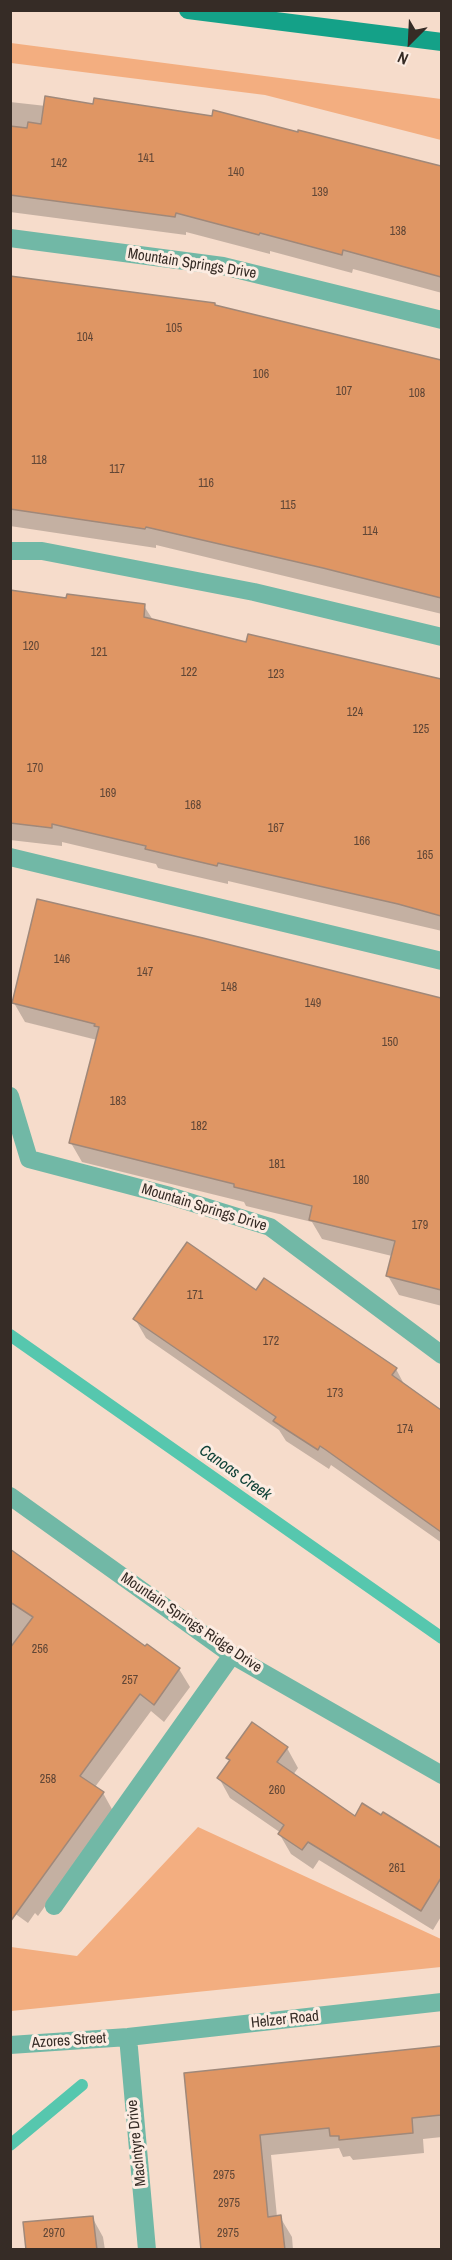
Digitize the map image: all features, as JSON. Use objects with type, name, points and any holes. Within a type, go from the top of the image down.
[{"type":"main road","points":[[188,10],[441,42]]},
{"type":"street","name":"Mountain Springs Drive","points":[[10,238],[223,266],[441,320]]},
{"type":"street","points":[[10,551],[42,551],[254,592],[441,637]]},
{"type":"street","points":[[10,857],[441,961]]},
{"type":"street","name":"Mountain Springs Drive","points":[[10,1096],[29,1159],[170,1196],[270,1227],[441,1356]]},
{"type":"street","name":"Mountain Springs Ridge Drive","points":[[10,1496],[232,1655],[441,1776]]},
{"type":"street","points":[[54,1906],[232,1655]]},
{"type":"street","name":"Helzer Road","points":[[128,2037],[441,2002]]},
{"type":"street","name":"Azores Street","points":[[10,2045],[128,2037]]},
{"type":"street","name":"MacIntyre Drive","points":[[128,2037],[147,2250]]},
{"type":"shaded area","points":[[11,43],[441,99],[441,140],[265,95],[11,63]]},
{"type":"shaded area","points":[[198,1827],[441,1939],[441,1967],[11,2011],[11,1947],[77,1956]]},
{"type":"building","points":[[45,96],[93,104],[94,98],[212,116],[213,110],[441,166],[441,277],[343,250],[342,255],[176,213],[175,217],[10,195],[10,126],[27,128],[28,122],[41,124]]},
{"type":"building","points":[[10,276],[215,303],[215,305],[441,360],[441,598],[146,527],[145,529],[10,509]]},
{"type":"building","points":[[10,590],[66,598],[67,594],[145,604],[144,617],[246,642],[248,634],[441,679],[441,916],[218,863],[217,866],[145,849],[146,846],[52,824],[52,828],[10,823]]},
{"type":"building","points":[[37,899],[441,998],[441,1290],[386,1276],[395,1241],[309,1220],[312,1206],[69,1143],[99,1027],[94,1026],[95,1024],[12,1003]]},
{"type":"building","points":[[187,1242],[256,1290],[264,1278],[397,1368],[392,1375],[441,1410],[441,1532],[320,1446],[318,1450],[273,1421],[276,1417],[133,1319]]},
{"type":"building","points":[[10,1549],[145,1646],[147,1644],[180,1668],[154,1705],[140,1694],[80,1776],[104,1792],[10,1922],[10,1648],[33,1617],[10,1602]]},
{"type":"building","points":[[252,1722],[288,1747],[277,1762],[355,1816],[362,1803],[381,1815],[383,1812],[441,1848],[441,1878],[421,1911],[308,1842],[302,1850],[278,1834],[284,1825],[217,1778],[230,1760],[226,1758]]},
{"type":"building","points":[[441,2046],[441,2115],[412,2118],[413,2133],[339,2140],[339,2136],[330,2136],[329,2128],[260,2135],[268,2217],[281,2215],[285,2250],[201,2250],[184,2073]]},
{"type":"building","points":[[93,2216],[97,2250],[26,2250],[23,2222]]},
{"type":"waterway","name":"Canoas Creek","points":[[10,1335],[442,1638]]},
{"type":"waterway","points":[[10,2145],[82,2085]]}]
